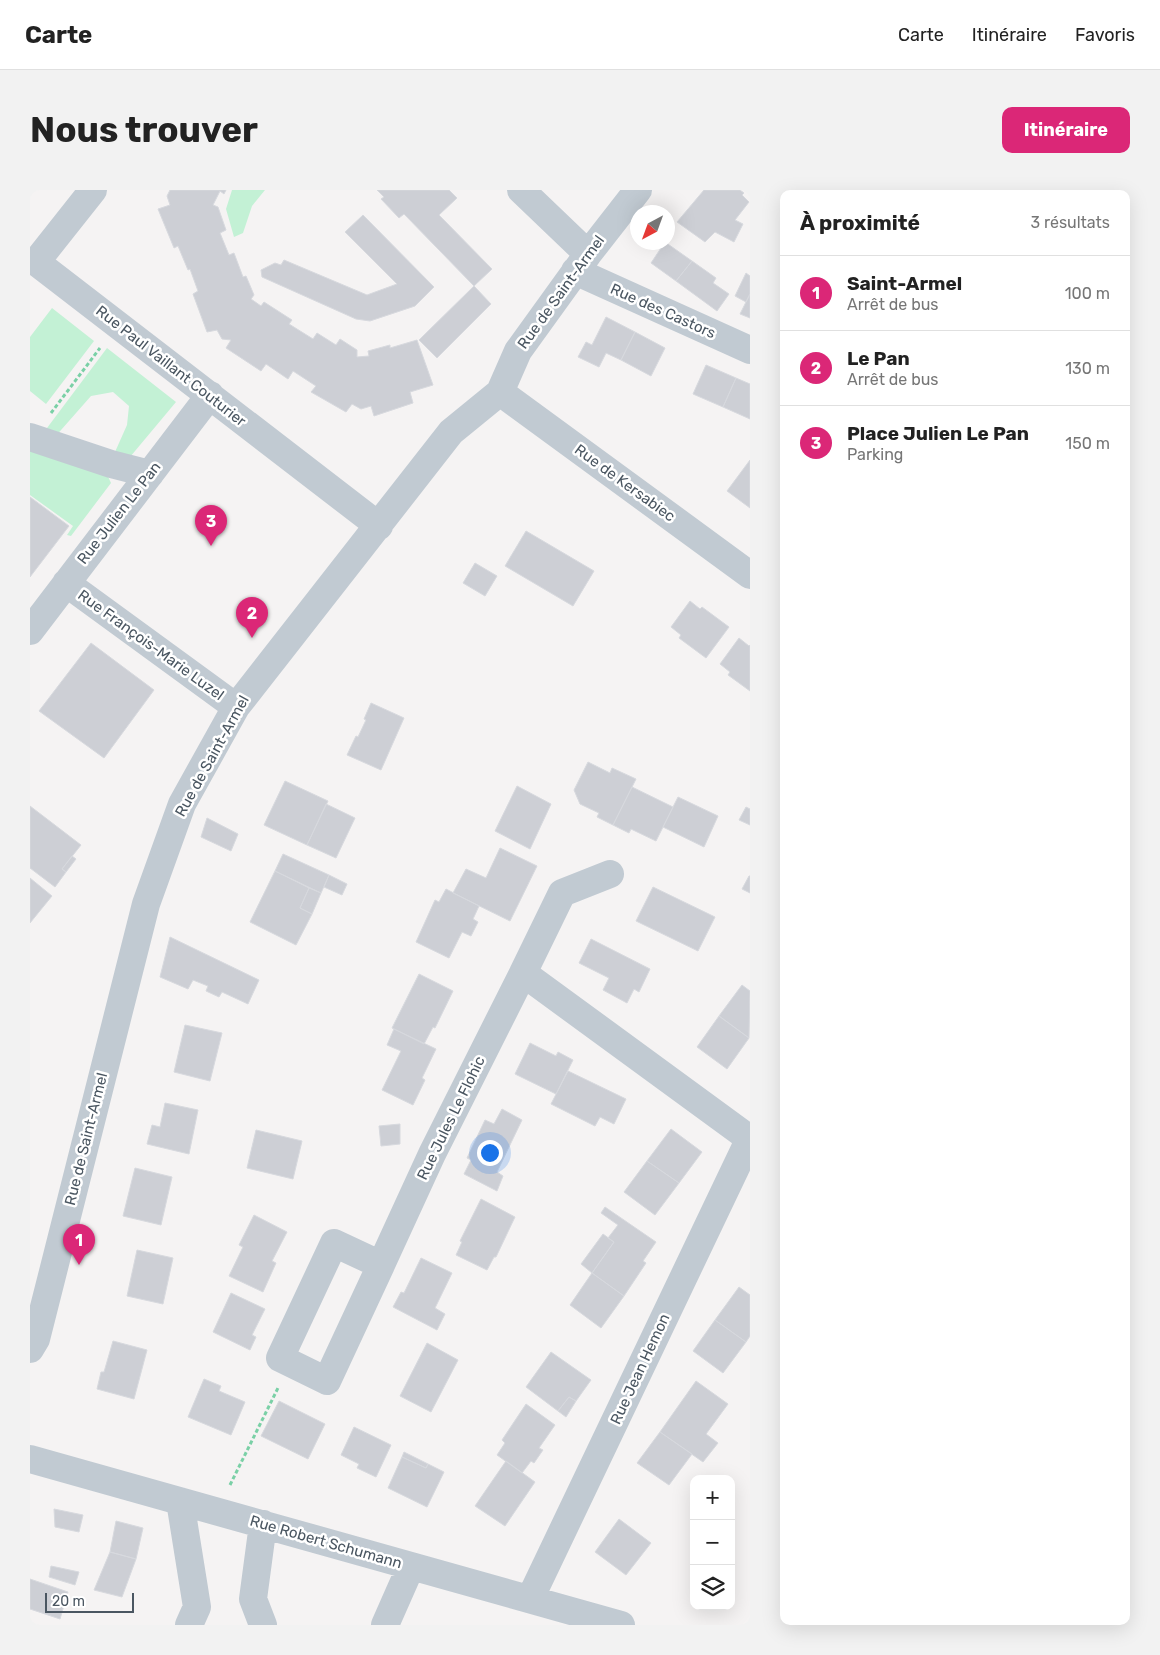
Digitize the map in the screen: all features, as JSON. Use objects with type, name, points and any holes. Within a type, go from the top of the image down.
[{"type":"street","name":"Rue Paul Vaillant Couturier","points":[[93,190],[36,262],[379,526]]},
{"type":"street","name":"Rue des Castors","points":[[521,190],[582,263],[750,350]]},
{"type":"street","name":"Rue de Saint-Armel","points":[[30,1350],[36,1339],[146,904],[182,804],[236,707],[451,432],[500,392],[518,351],[638,190]]},
{"type":"street","name":"Rue de Kersabiec","points":[[500,392],[750,575]]},
{"type":"street","name":"Rue Julien Le Pan","points":[[30,632],[210,395]]},
{"type":"street","points":[[31,437],[112,464],[150,474]]},
{"type":"street","name":"Rue François-Marie Luzel","points":[[66,583],[236,707]]},
{"type":"street","name":"Rue Jules Le Flohic","points":[[291,1363],[327,1381],[432,1154],[562,893],[610,874]]},
{"type":"street","points":[[523,973],[750,1139]]},
{"type":"street","name":"Rue Jean Hemon","points":[[530,1600],[750,1139]]},
{"type":"street","points":[[291,1363],[280,1358],[334,1243],[381,1265]]},
{"type":"street","name":"Rue Robert Schumann","points":[[30,1459],[621,1625]]},
{"type":"street","points":[[180,1501],[197,1607],[189,1625]]},
{"type":"street","points":[[263,1524],[253,1599],[263,1625]]},
{"type":"street","points":[[385,1625],[411,1566]]},
{"type":"path","points":[[31,437],[118,324]]},
{"type":"path","points":[[222,1512],[229,1487],[291,1363]]},
{"type":"green space","points":[[232,190],[265,190],[252,206],[243,233],[234,237],[226,209]]},
{"type":"green space","points":[[52,308],[94,341],[46,404],[30,391],[30,337]]},
{"type":"green space","points":[[107,348],[176,402],[130,457],[115,452],[127,425],[129,406],[113,392],[91,396],[54,438],[44,432]]},
{"type":"green space","points":[[30,449],[105,470],[111,483],[71,536],[67,535],[73,526],[30,495]]},
{"type":"building","points":[[170,190],[226,190],[224,194],[220,191],[213,205],[218,207],[226,230],[220,233],[229,255],[234,253],[243,277],[246,276],[254,295],[251,299],[261,306],[264,302],[292,320],[289,324],[313,339],[317,333],[336,345],[340,339],[357,350],[357,357],[369,356],[368,351],[390,345],[390,348],[417,340],[433,385],[410,392],[413,403],[374,416],[371,406],[361,409],[352,404],[346,412],[311,392],[316,386],[293,371],[288,379],[266,364],[261,371],[226,348],[231,340],[222,339],[217,330],[207,332],[193,294],[198,291],[190,269],[188,270],[178,246],[174,248],[158,209],[170,205],[167,196]]},
{"type":"building","points":[[377,190],[449,190],[457,198],[439,215],[492,269],[474,286],[404,214],[399,218],[381,199],[384,197]]},
{"type":"building","points":[[704,190],[740,190],[744,193],[742,195],[749,202],[735,220],[743,224],[734,242],[715,232],[705,242],[677,222]]},
{"type":"building","points":[[363,215],[434,287],[415,306],[370,321],[356,319],[262,277],[261,270],[275,263],[281,265],[284,260],[367,295],[397,284],[345,232]]},
{"type":"building","points":[[675,249],[692,261],[676,281],[651,263],[660,250]]},
{"type":"building","points":[[692,261],[716,278],[713,283],[729,294],[717,311],[676,281]]},
{"type":"building","points":[[746,273],[750,276],[750,294],[746,302],[735,296]]},
{"type":"building","points":[[474,286],[491,304],[437,358],[419,340]]},
{"type":"building","points":[[750,294],[750,318],[740,314]]},
{"type":"building","points":[[606,317],[635,332],[621,360],[606,353],[599,367],[578,357],[586,342],[592,345]]},
{"type":"building","points":[[635,332],[665,348],[651,376],[621,360]]},
{"type":"building","points":[[706,365],[736,378],[723,407],[693,394]]},
{"type":"building","points":[[736,378],[750,384],[750,419],[723,407]]},
{"type":"building","points":[[750,460],[750,508],[727,491]]},
{"type":"building","points":[[30,497],[69,526],[30,577]]},
{"type":"building","points":[[526,531],[594,571],[573,606],[505,566]]},
{"type":"building","points":[[475,563],[497,576],[485,596],[463,583]]},
{"type":"building","points":[[690,601],[700,609],[702,607],[729,627],[706,658],[679,638],[681,635],[671,627]]},
{"type":"building","points":[[739,638],[750,645],[750,691],[728,675],[730,672],[720,664]]},
{"type":"building","points":[[91,643],[154,690],[104,758],[39,711]]},
{"type":"building","points":[[371,703],[404,718],[381,770],[347,755],[366,720],[364,719]]},
{"type":"building","points":[[588,762],[610,773],[612,768],[636,779],[613,825],[597,817],[599,813],[580,804],[574,790]]},
{"type":"building","points":[[285,781],[328,801],[307,845],[264,825]]},
{"type":"building","points":[[517,786],[551,804],[530,849],[495,831]]},
{"type":"building","points":[[632,787],[673,807],[656,841],[631,829],[629,833],[613,825]]},
{"type":"building","points":[[678,797],[718,816],[704,847],[663,827]]},
{"type":"building","points":[[326,804],[355,818],[336,858],[307,845]]},
{"type":"building","points":[[30,806],[81,845],[62,869],[66,872],[55,887],[30,868]]},
{"type":"building","points":[[746,807],[750,809],[750,825],[739,820]]},
{"type":"building","points":[[207,818],[238,834],[231,851],[201,837]]},
{"type":"building","points":[[500,848],[537,866],[510,921],[453,893],[466,869],[486,878]]},
{"type":"building","points":[[283,854],[329,875],[321,893],[275,871]]},
{"type":"building","points":[[72,856],[76,859],[66,872],[62,869]]},
{"type":"building","points":[[275,871],[309,888],[300,908],[312,914],[296,945],[250,922]]},
{"type":"building","points":[[329,875],[347,884],[342,895],[324,887]]},
{"type":"building","points":[[750,876],[750,893],[742,889]]},
{"type":"building","points":[[30,878],[52,896],[30,923]]},
{"type":"building","points":[[653,887],[715,917],[698,951],[636,921]]},
{"type":"building","points":[[309,888],[321,893],[312,914],[300,908]]},
{"type":"building","points":[[446,889],[479,906],[473,919],[478,922],[471,936],[462,932],[449,958],[416,942],[435,900],[439,902]]},
{"type":"building","points":[[170,937],[259,980],[248,1004],[222,992],[219,997],[206,991],[208,986],[193,980],[188,989],[160,977]]},
{"type":"building","points":[[591,939],[650,969],[639,992],[634,989],[627,1003],[603,990],[609,978],[579,963]]},
{"type":"building","points":[[419,974],[453,991],[435,1028],[433,1027],[424,1044],[392,1028]]},
{"type":"building","points":[[742,985],[750,991],[749,1038],[719,1016]]},
{"type":"building","points":[[719,1016],[749,1038],[727,1069],[697,1047]]},
{"type":"building","points":[[185,1025],[222,1033],[210,1081],[174,1072]]},
{"type":"building","points":[[394,1029],[436,1049],[422,1078],[425,1080],[413,1105],[382,1090],[401,1051],[387,1045]]},
{"type":"building","points":[[530,1043],[556,1056],[558,1052],[573,1060],[556,1094],[515,1074]]},
{"type":"building","points":[[568,1071],[626,1099],[614,1124],[600,1117],[595,1126],[551,1104]]},
{"type":"building","points":[[165,1103],[198,1110],[189,1154],[147,1144],[152,1125],[160,1127]]},
{"type":"building","points":[[502,1109],[522,1120],[497,1172],[503,1176],[497,1191],[464,1174],[471,1160],[467,1158],[485,1120],[494,1124]]},
{"type":"building","points":[[400,1124],[400,1144],[381,1146],[379,1126]]},
{"type":"building","points":[[671,1129],[702,1152],[679,1183],[647,1161]]},
{"type":"building","points":[[256,1130],[302,1141],[293,1179],[247,1168]]},
{"type":"building","points":[[647,1161],[679,1183],[655,1215],[624,1192]]},
{"type":"building","points":[[135,1168],[172,1177],[161,1225],[123,1216]]},
{"type":"building","points":[[481,1199],[515,1217],[496,1257],[494,1257],[487,1270],[456,1255],[462,1242],[460,1241]]},
{"type":"building","points":[[605,1207],[656,1242],[643,1261],[646,1263],[624,1296],[592,1273],[614,1242],[608,1238],[618,1225],[601,1213]]},
{"type":"building","points":[[254,1215],[287,1232],[272,1261],[276,1263],[263,1292],[229,1276],[243,1247],[239,1245]]},
{"type":"building","points":[[603,1234],[614,1242],[592,1273],[581,1264]]},
{"type":"building","points":[[137,1250],[173,1258],[163,1304],[127,1296]]},
{"type":"building","points":[[421,1258],[452,1273],[435,1308],[445,1314],[437,1330],[393,1307],[401,1292],[404,1293]]},
{"type":"building","points":[[592,1273],[624,1296],[601,1328],[570,1305]]},
{"type":"building","points":[[739,1287],[750,1295],[750,1336],[746,1342],[715,1320]]},
{"type":"building","points":[[231,1293],[265,1309],[252,1335],[256,1337],[250,1350],[213,1332]]},
{"type":"building","points":[[715,1320],[746,1342],[723,1373],[693,1351]]},
{"type":"building","points":[[113,1341],[147,1350],[134,1399],[97,1389],[101,1372],[104,1372]]},
{"type":"building","points":[[427,1343],[458,1360],[431,1412],[400,1396]]},
{"type":"building","points":[[551,1352],[591,1380],[576,1401],[569,1397],[558,1411],[526,1387]]},
{"type":"building","points":[[204,1379],[221,1386],[219,1391],[245,1402],[231,1435],[188,1417]]},
{"type":"building","points":[[696,1381],[728,1404],[706,1434],[718,1443],[703,1462],[660,1432]]},
{"type":"building","points":[[569,1397],[576,1401],[566,1417],[558,1411]]},
{"type":"building","points":[[279,1401],[325,1424],[308,1459],[261,1436]]},
{"type":"building","points":[[526,1404],[555,1425],[539,1448],[543,1450],[534,1463],[531,1461],[522,1473],[497,1455],[505,1443],[502,1440]]},
{"type":"building","points":[[354,1427],[391,1445],[376,1477],[357,1468],[359,1464],[341,1455]]},
{"type":"building","points":[[660,1432],[692,1454],[669,1485],[637,1463]]},
{"type":"building","points":[[404,1452],[428,1464],[426,1468],[402,1457]]},
{"type":"building","points":[[402,1457],[426,1468],[428,1464],[444,1472],[427,1507],[388,1488]]},
{"type":"building","points":[[506,1461],[535,1482],[505,1526],[475,1506]]},
{"type":"building","points":[[54,1509],[83,1515],[79,1532],[55,1527]]},
{"type":"building","points":[[619,1519],[651,1543],[626,1575],[595,1552]]},
{"type":"building","points":[[116,1521],[143,1528],[136,1559],[110,1552]]},
{"type":"building","points":[[110,1552],[136,1559],[122,1597],[94,1590]]},
{"type":"building","points":[[51,1566],[79,1572],[75,1585],[49,1577]]},
{"type":"building","points":[[30,1579],[68,1592],[60,1619],[30,1609]]},
{"type":"place","name":"Place Julien Le Pan","points":[[211,546]]},
{"type":"place","name":"Le Pan","points":[[252,638]]},
{"type":"place","name":"Saint-Armel","points":[[79,1265]]}]
